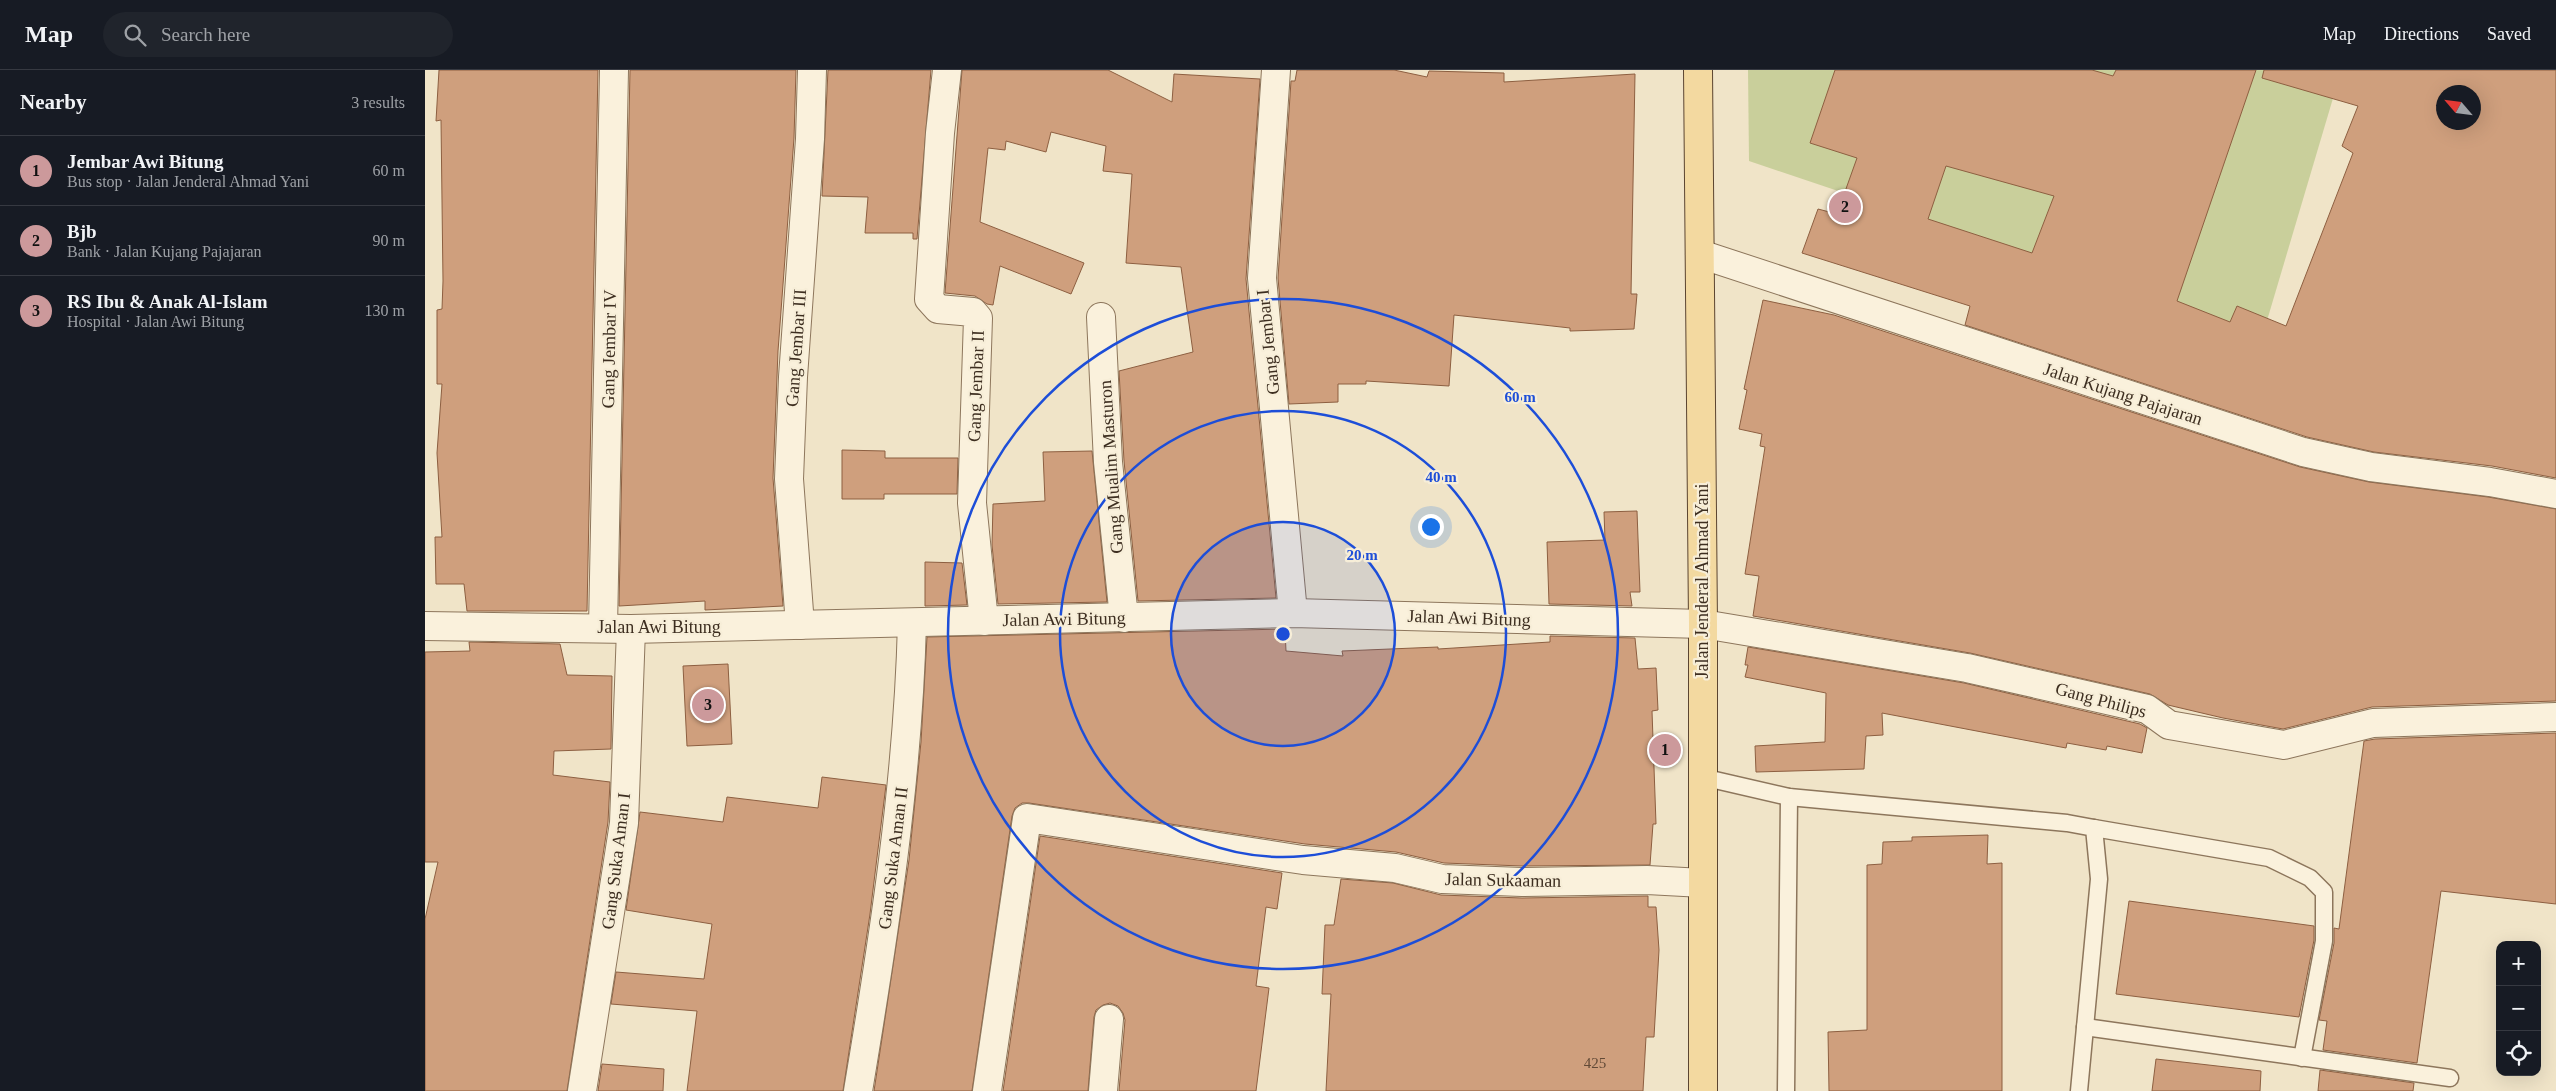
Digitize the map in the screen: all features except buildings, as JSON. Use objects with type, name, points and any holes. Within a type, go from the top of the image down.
[{"type":"main road","name":"Jalan Jenderal Ahmad Yani","points":[[1698,70],[1703,624],[1703,1091]]},
{"type":"street","name":"Gang Jembar IV","points":[[603,628],[614,70]]},
{"type":"street","name":"Gang Jembar III","points":[[800,625],[789,479],[793,377],[810,139],[812,70]]},
{"type":"street","name":"Gang Jembar II","points":[[947,70],[940,133],[929,300],[938,309],[973,312],[978,318],[972,503],[983,621]]},
{"type":"street","name":"Gang Jembar I","points":[[1276,70],[1262,278],[1293,613]]},
{"type":"street","name":"Jalan Kujang Pajajaran","points":[[1700,254],[2303,452],[2371,467],[2490,482],[2556,494]]},
{"type":"street","name":"Gang Mualim Masturon","points":[[1101,316],[1107,452],[1124,618]]},
{"type":"street","name":"Jalan Awi Bitung","points":[[425,626],[631,629],[1293,613],[1703,624]]},
{"type":"street","name":"Gang Suka Aman II","points":[[858,1091],[882,949],[906,755],[912,623]]},
{"type":"street","name":"Gang Philips","points":[[1703,624],[1967,668],[2147,709],[2169,725],[2284,745],[2373,723],[2556,717]]},
{"type":"street","name":"Gang Suka Aman I","points":[[582,1091],[624,823],[631,629]]},
{"type":"street","name":"Jalan Sukaaman","points":[[987,1091],[1027,818],[1303,860],[1395,868],[1442,879],[1522,882],[1647,880],[1703,883]]},
{"type":"street","points":[[1103,1091],[1109,1019]]},
{"type":"lane","points":[[1702,777],[1789,797],[2067,823],[2269,858],[2310,878],[2324,892],[2324,941],[2302,1058]]},
{"type":"lane","points":[[1785,1091],[1789,797]]},
{"type":"lane","points":[[2079,1091],[2099,880],[2094,828]]},
{"type":"lane","points":[[2085,1027],[2451,1078]]},
{"type":"green space","points":[[1748,70],[2309,70],[2339,78],[2263,334],[1749,161]]},
{"type":"place","name":"Bjb","points":[[1845,207]]},
{"type":"place","name":"RS Ibu & Anak Al-Islam","points":[[708,705]]},
{"type":"place","name":"Jembar Awi Bitung","points":[[1665,750]]}]
